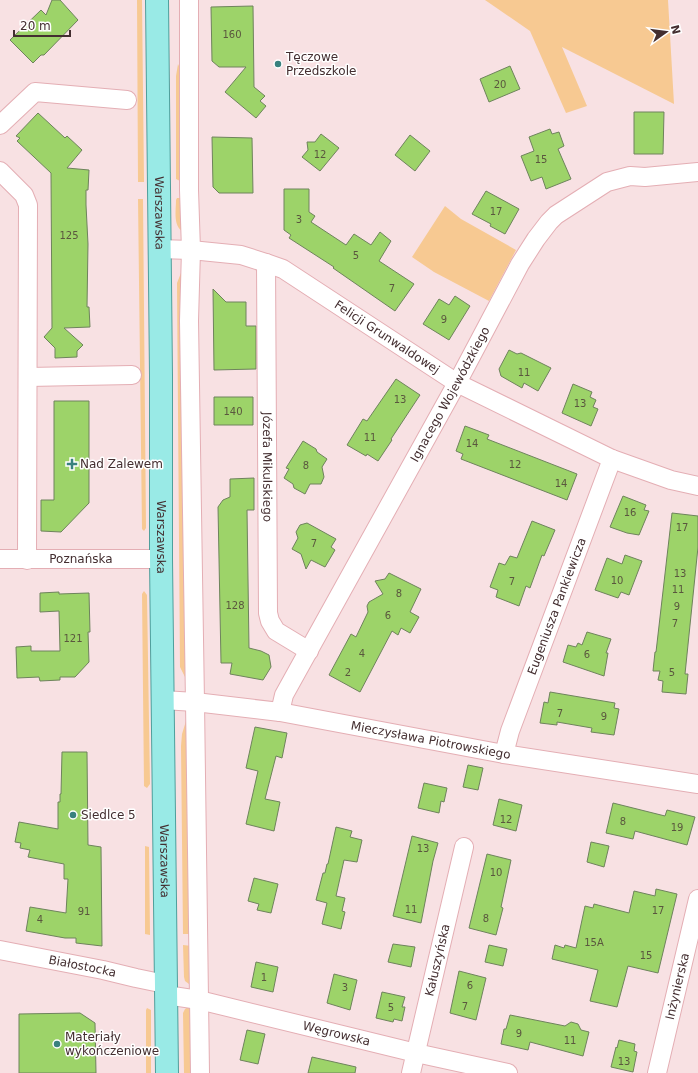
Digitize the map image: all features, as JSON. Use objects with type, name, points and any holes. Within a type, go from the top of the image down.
[{"type":"main road","name":"Warszawska","points":[[157,0],[161,375],[161,559],[167,1073]]},
{"type":"street","points":[[189,0],[189,190],[191,250],[189,321],[196,702],[200,1073]]},
{"type":"street","points":[[0,125],[35,92],[128,100]]},
{"type":"street","points":[[0,171],[24,195],[28,205],[27,560]]},
{"type":"street","name":"Ignacego Wojewódzkiego","points":[[280,712],[284,695],[457,383],[520,264],[549,222],[556,215],[607,182],[630,176],[645,177],[698,172]]},
{"type":"street","name":"Felicji Grunwaldowej","points":[[159,249],[191,250],[241,255],[266,262],[283,269],[457,383],[612,459],[671,480],[698,486]]},
{"type":"street","name":"Józefa Mikulskiego","points":[[266,262],[268,613],[270,621],[276,632],[309,650]]},
{"type":"street","points":[[28,377],[132,375]]},
{"type":"street","name":"Eugeniusza Pankiewicza","points":[[504,754],[510,731],[612,459]]},
{"type":"street","name":"Poznańska","points":[[0,559],[161,559]]},
{"type":"street","name":"Mieczysława Piotrowskiego","points":[[163,700],[196,702],[280,712],[504,754],[698,784]]},
{"type":"street","name":"Kałuszyńska","points":[[411,1073],[464,847]]},
{"type":"street","name":"Inżynierska","points":[[658,1073],[698,899]]},
{"type":"street","name":"Białostocka","points":[[0,950],[166,989]]},
{"type":"street","name":"Węgrowska","points":[[166,989],[199,1000],[416,1054],[508,1073]]},
{"type":"shaded area","points":[[137,0],[142,0],[144,182],[138,182]]},
{"type":"shaded area","points":[[485,0],[668,0],[674,104],[562,47],[587,106],[566,113],[530,31]]},
{"type":"shaded area","points":[[178,64],[184,77],[180,181],[176,179],[176,76]]},
{"type":"shaded area","points":[[177,198],[184,198],[182,231],[177,225],[176,221]]},
{"type":"shaded area","points":[[138,199],[143,199],[146,528],[144,531],[142,529]]},
{"type":"shaded area","points":[[445,206],[461,219],[516,250],[489,301],[434,272],[412,257]]},
{"type":"shaded area","points":[[183,271],[186,679],[180,667],[177,283]]},
{"type":"shaded area","points":[[144,591],[147,595],[150,784],[147,788],[144,786],[142,594]]},
{"type":"shaded area","points":[[186,721],[191,934],[183,934],[181,746],[182,734]]},
{"type":"shaded area","points":[[145,846],[149,847],[150,935],[145,934]]},
{"type":"shaded area","points":[[183,945],[192,946],[193,982],[189,984],[185,981],[184,977]]},
{"type":"shaded area","points":[[188,1007],[191,1009],[194,1073],[184,1073],[183,1013]]},
{"type":"shaded area","points":[[147,1008],[151,1010],[151,1073],[146,1073]]},
{"type":"building","points":[[52,0],[60,0],[78,20],[44,55],[41,55],[33,63],[10,40],[41,10],[46,15]]},
{"type":"building","points":[[253,6],[254,87],[265,96],[260,101],[266,106],[256,118],[225,92],[246,67],[219,67],[212,61],[211,7]]},
{"type":"building","points":[[510,66],[520,89],[489,102],[480,79]]},
{"type":"building","points":[[634,112],[664,112],[663,154],[634,154]]},
{"type":"building","points":[[38,113],[65,138],[67,136],[82,150],[67,168],[89,170],[88,190],[86,190],[86,205],[88,244],[87,307],[89,307],[90,327],[64,328],[83,345],[77,351],[77,357],[55,358],[55,348],[44,337],[52,328],[51,173],[17,141],[20,138],[16,136]]},
{"type":"building","points":[[550,129],[552,134],[559,132],[564,146],[558,149],[571,179],[546,189],[542,177],[531,181],[521,156],[534,151],[529,137]]},
{"type":"building","points":[[321,134],[339,148],[320,171],[302,157],[308,150],[307,142],[315,142]]},
{"type":"building","points":[[410,135],[430,151],[415,171],[395,155]]},
{"type":"building","points":[[212,137],[252,138],[253,193],[219,193],[213,187]]},
{"type":"building","points":[[284,189],[309,189],[309,212],[315,216],[311,222],[346,245],[354,234],[371,245],[380,232],[391,241],[379,261],[414,284],[395,311],[333,268],[334,267],[289,238],[291,235],[284,230]]},
{"type":"building","points":[[486,191],[519,209],[505,234],[490,226],[491,224],[472,214]]},
{"type":"building","points":[[213,289],[226,302],[246,302],[246,326],[256,326],[256,369],[214,370]]},
{"type":"building","points":[[455,296],[470,306],[449,340],[423,324],[439,299],[449,305]]},
{"type":"building","points":[[509,350],[517,354],[521,353],[551,368],[538,391],[524,383],[522,388],[501,376],[499,369]]},
{"type":"building","points":[[396,379],[420,395],[378,461],[347,445],[363,419],[367,421]]},
{"type":"building","points":[[573,384],[592,392],[590,397],[596,400],[593,407],[598,409],[591,426],[562,413]]},
{"type":"building","points":[[214,397],[253,397],[253,425],[214,425]]},
{"type":"building","name":"Nad Zalewem","points":[[54,401],[89,401],[89,503],[61,532],[41,531],[41,500],[54,500]]},
{"type":"building","points":[[465,426],[489,435],[487,439],[577,474],[567,500],[461,459],[463,454],[456,451]]},
{"type":"building","points":[[303,441],[316,449],[317,452],[327,459],[322,467],[324,477],[321,484],[310,484],[305,494],[294,488],[293,484],[284,478],[289,469],[286,468]]},
{"type":"building","points":[[254,478],[254,510],[247,510],[249,648],[269,655],[271,667],[263,680],[230,674],[232,663],[221,663],[218,507],[223,500],[230,497],[230,479]]},
{"type":"building","points":[[623,496],[646,505],[644,510],[649,511],[639,535],[627,533],[610,527]]},
{"type":"building","points":[[672,513],[698,516],[698,547],[685,674],[688,674],[686,694],[662,692],[663,681],[658,680],[660,671],[653,671]]},
{"type":"building","points":[[532,521],[555,530],[544,556],[542,555],[530,588],[526,586],[519,606],[496,597],[498,590],[490,587],[499,563],[505,565],[510,556],[517,558]]},
{"type":"building","points":[[307,523],[336,539],[331,547],[335,550],[325,567],[311,560],[306,569],[301,554],[292,549],[298,538],[296,532],[300,525]]},
{"type":"building","points":[[625,555],[642,561],[629,595],[621,592],[618,598],[595,590],[607,558],[622,564]]},
{"type":"building","points":[[389,573],[421,589],[410,612],[419,617],[410,633],[401,628],[398,635],[392,631],[360,692],[329,675],[351,634],[356,637],[368,612],[367,606],[369,602],[383,594],[375,581],[385,579]]},
{"type":"building","points":[[59,592],[59,594],[89,593],[89,662],[75,677],[60,677],[60,680],[40,681],[39,677],[17,678],[16,647],[31,646],[31,651],[60,651],[59,611],[40,612],[40,593]]},
{"type":"building","points":[[587,632],[611,639],[606,653],[608,653],[604,676],[563,662],[568,645],[576,647],[578,643],[582,645]]},
{"type":"building","points":[[550,692],[615,703],[614,708],[619,709],[614,735],[591,732],[592,728],[557,722],[557,725],[540,723],[544,702],[548,703]]},
{"type":"building","points":[[255,727],[287,733],[282,758],[276,756],[265,799],[280,802],[274,831],[246,824],[258,771],[246,768]]},
{"type":"building","points":[[62,752],[87,752],[88,845],[101,847],[102,946],[76,943],[76,938],[65,938],[26,931],[30,907],[66,913],[68,879],[64,879],[64,864],[28,857],[30,850],[20,848],[21,843],[15,842],[19,822],[58,829],[58,802],[60,802],[61,794]]},
{"type":"building","points":[[468,765],[483,768],[478,790],[463,787]]},
{"type":"building","points":[[424,783],[447,788],[444,802],[441,801],[439,813],[418,808]]},
{"type":"building","points":[[499,799],[522,805],[516,831],[493,825]]},
{"type":"building","points":[[613,803],[665,816],[667,810],[695,817],[687,845],[635,831],[633,839],[606,833]]},
{"type":"building","points":[[336,827],[352,831],[350,837],[362,840],[357,862],[344,860],[336,896],[345,898],[342,911],[345,912],[341,929],[322,924],[327,903],[316,900],[323,873],[325,873],[328,864]]},
{"type":"building","points":[[412,836],[438,843],[421,923],[393,916]]},
{"type":"building","points":[[591,842],[609,846],[604,867],[587,862]]},
{"type":"building","points":[[487,854],[511,860],[501,907],[503,908],[496,935],[469,928]]},
{"type":"building","points":[[254,878],[278,884],[271,913],[257,910],[259,904],[248,901]]},
{"type":"building","points":[[656,889],[677,894],[658,973],[628,966],[617,1007],[590,1001],[598,970],[552,959],[555,945],[564,948],[565,945],[576,948],[585,906],[593,908],[594,904],[629,913],[634,891],[655,896]]},
{"type":"building","points":[[393,944],[415,947],[411,967],[388,962]]},
{"type":"building","points":[[489,945],[507,949],[503,966],[485,962]]},
{"type":"building","points":[[256,962],[278,967],[273,992],[251,987]]},
{"type":"building","points":[[459,971],[486,978],[476,1020],[450,1013]]},
{"type":"building","points":[[334,974],[357,980],[350,1010],[327,1003]]},
{"type":"building","points":[[382,992],[405,997],[402,1007],[405,1007],[402,1021],[394,1019],[393,1022],[376,1018]]},
{"type":"building","name":"Materiały wykończeniowe","points":[[80,1013],[95,1023],[96,1073],[19,1073],[19,1014]]},
{"type":"building","points":[[510,1015],[565,1026],[571,1022],[578,1024],[581,1030],[589,1032],[583,1056],[530,1042],[528,1050],[501,1044],[504,1029],[506,1029]]},
{"type":"building","points":[[247,1030],[265,1034],[258,1064],[240,1060]]},
{"type":"building","points":[[619,1040],[635,1044],[634,1051],[637,1052],[633,1072],[611,1067]]},
{"type":"building","points":[[312,1057],[356,1067],[355,1073],[308,1073]]},
{"type":"place","name":"Tęczowe Przedszkole","points":[[278,64]]},
{"type":"place","name":"Nad Zalewem","points":[[72,464]]},
{"type":"place","name":"Siedlce 5","points":[[73,815]]},
{"type":"place","name":"Materiały wykończeniowe","points":[[57,1044]]}]
